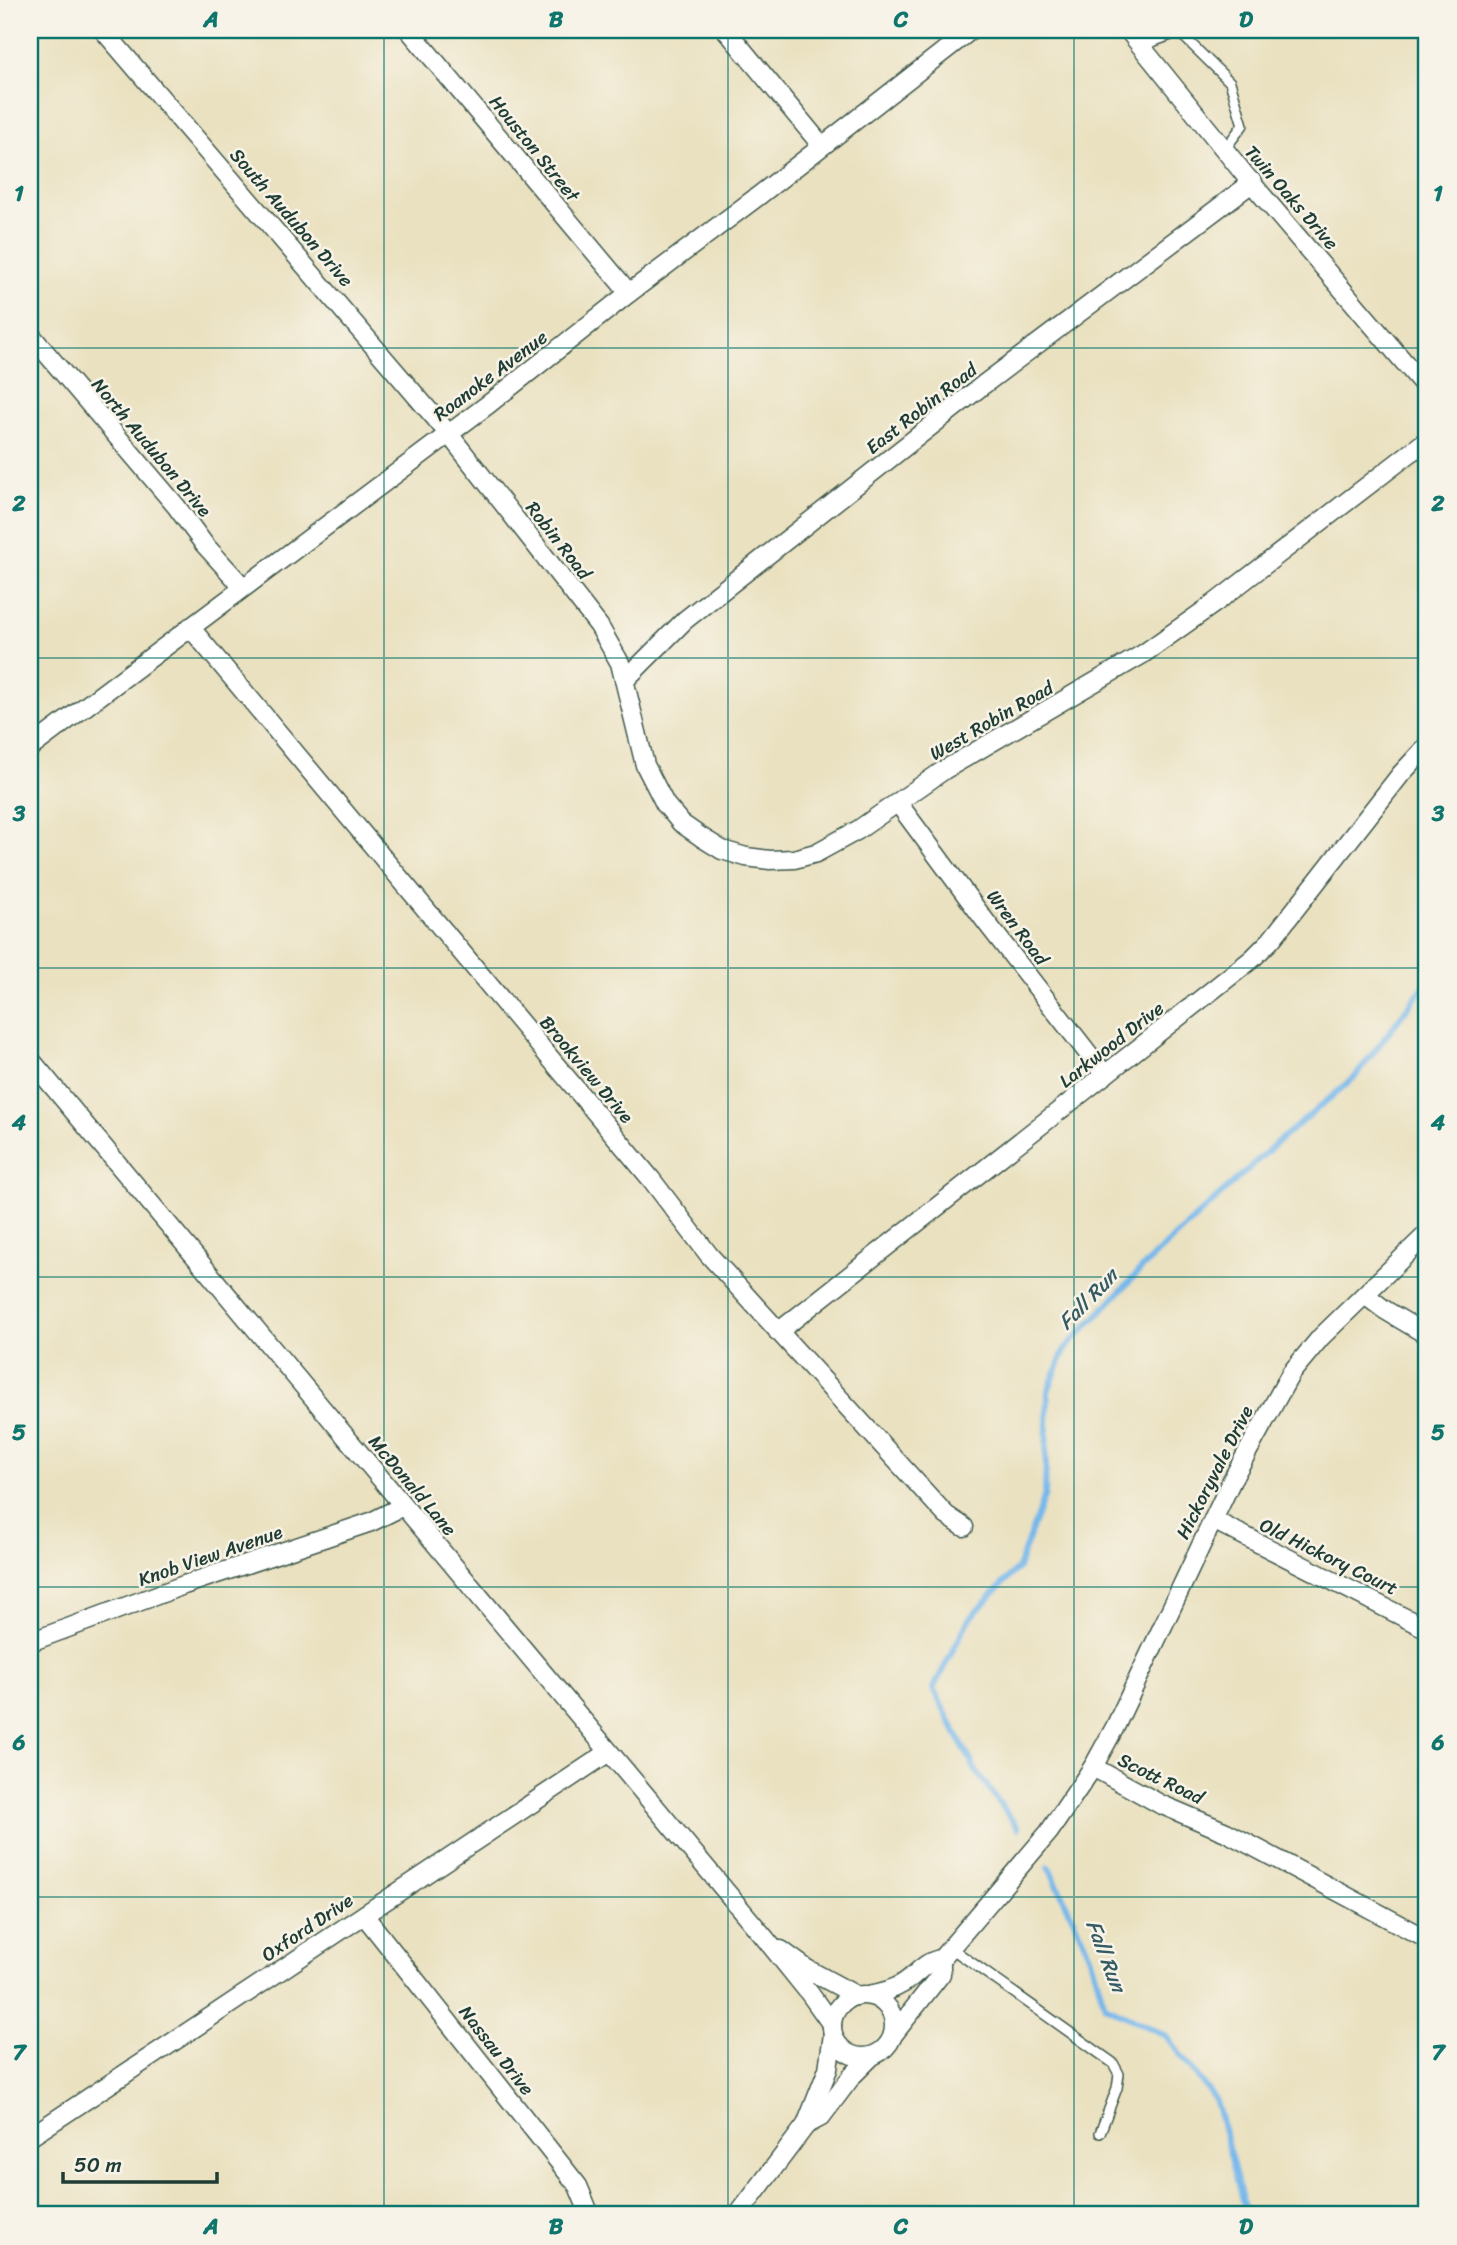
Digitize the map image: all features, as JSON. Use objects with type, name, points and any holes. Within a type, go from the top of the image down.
[{"type":"street","name":"South Audubon Drive","points":[[103,30],[448,433]]},
{"type":"street","name":"Houston Street","points":[[409,30],[629,293]]},
{"type":"street","points":[[726,30],[822,145]]},
{"type":"street","name":"Roanoke Avenue","points":[[30,748],[489,403],[971,30]]},
{"type":"street","name":"Twin Oaks Drive","points":[[1128,30],[1224,150],[1427,389]]},
{"type":"street","name":"East Robin Road","points":[[626,679],[685,620],[983,385],[1253,182]]},
{"type":"street","name":"North Audubon Drive","points":[[30,334],[160,486],[204,544],[243,587]]},
{"type":"street","name":"Robin Road","points":[[448,433],[600,625],[626,679]]},
{"type":"street","name":"West Robin Road","points":[[626,679],[645,765],[665,804],[681,823],[722,850],[746,857],[794,859],[816,853],[858,830],[954,765],[1143,654],[1215,603],[1427,439]]},
{"type":"street","name":"Brookview Drive","points":[[190,626],[651,1179],[709,1255],[946,1515],[964,1527]]},
{"type":"street","name":"Larkwood Drive","points":[[778,1332],[1252,959],[1271,940],[1401,774],[1427,746]]},
{"type":"street","name":"Wren Road","points":[[898,803],[1105,1075]]},
{"type":"street","name":"McDonald Lane","points":[[30,1059],[764,1937],[810,1994],[832,2029]]},
{"type":"street","name":"Hickoryvale Drive","points":[[1093,1767],[1115,1727],[1255,1436],[1291,1373],[1321,1337],[1427,1234]]},
{"type":"street","points":[[1365,1295],[1427,1335]]},
{"type":"street","name":"Knob View Avenue","points":[[30,1642],[370,1521],[403,1506]]},
{"type":"street","name":"Old Hickory Court","points":[[1213,1520],[1427,1629]]},
{"type":"street","name":"Oxford Drive","points":[[30,2137],[609,1752]]},
{"type":"street","name":"Scott Road","points":[[862,1996],[890,1990],[902,1984],[929,1961],[946,1953],[1049,1832],[1093,1767],[1160,1804],[1227,1832],[1427,1939]]},
{"type":"street","name":"Nassau Drive","points":[[364,1915],[578,2186],[590,2215]]},
{"type":"street","name":"McDonald Lane","points":[[764,1937],[807,1969],[862,1996]]},
{"type":"street","name":"Scott Road","points":[[892,2035],[941,1974],[946,1953]]},
{"type":"street","points":[[738,2215],[806,2126],[828,2069],[832,2029],[839,2006],[847,2000],[862,1996],[877,1999],[892,2015],[894,2025],[888,2045],[872,2056],[852,2076],[821,2117],[806,2126]]},
{"type":"street","points":[[832,2029],[844,2051],[862,2057],[872,2056]]},
{"type":"lane","points":[[1141,46],[1180,32],[1230,82],[1243,125],[1224,150]]},
{"type":"lane","points":[[946,1953],[1113,2063],[1119,2074],[1117,2088],[1100,2133]]},
{"type":"waterway","name":"Fall Run","points":[[1018,1828],[976,1771],[933,1689],[969,1619],[1018,1568],[1045,1494],[1048,1391],[1065,1349],[1153,1257],[1273,1146],[1355,1077],[1427,982]]},
{"type":"waterway","name":"Fall Run","points":[[1049,1867],[1090,1955],[1105,2006],[1165,2035],[1216,2101],[1246,2215]]}]
